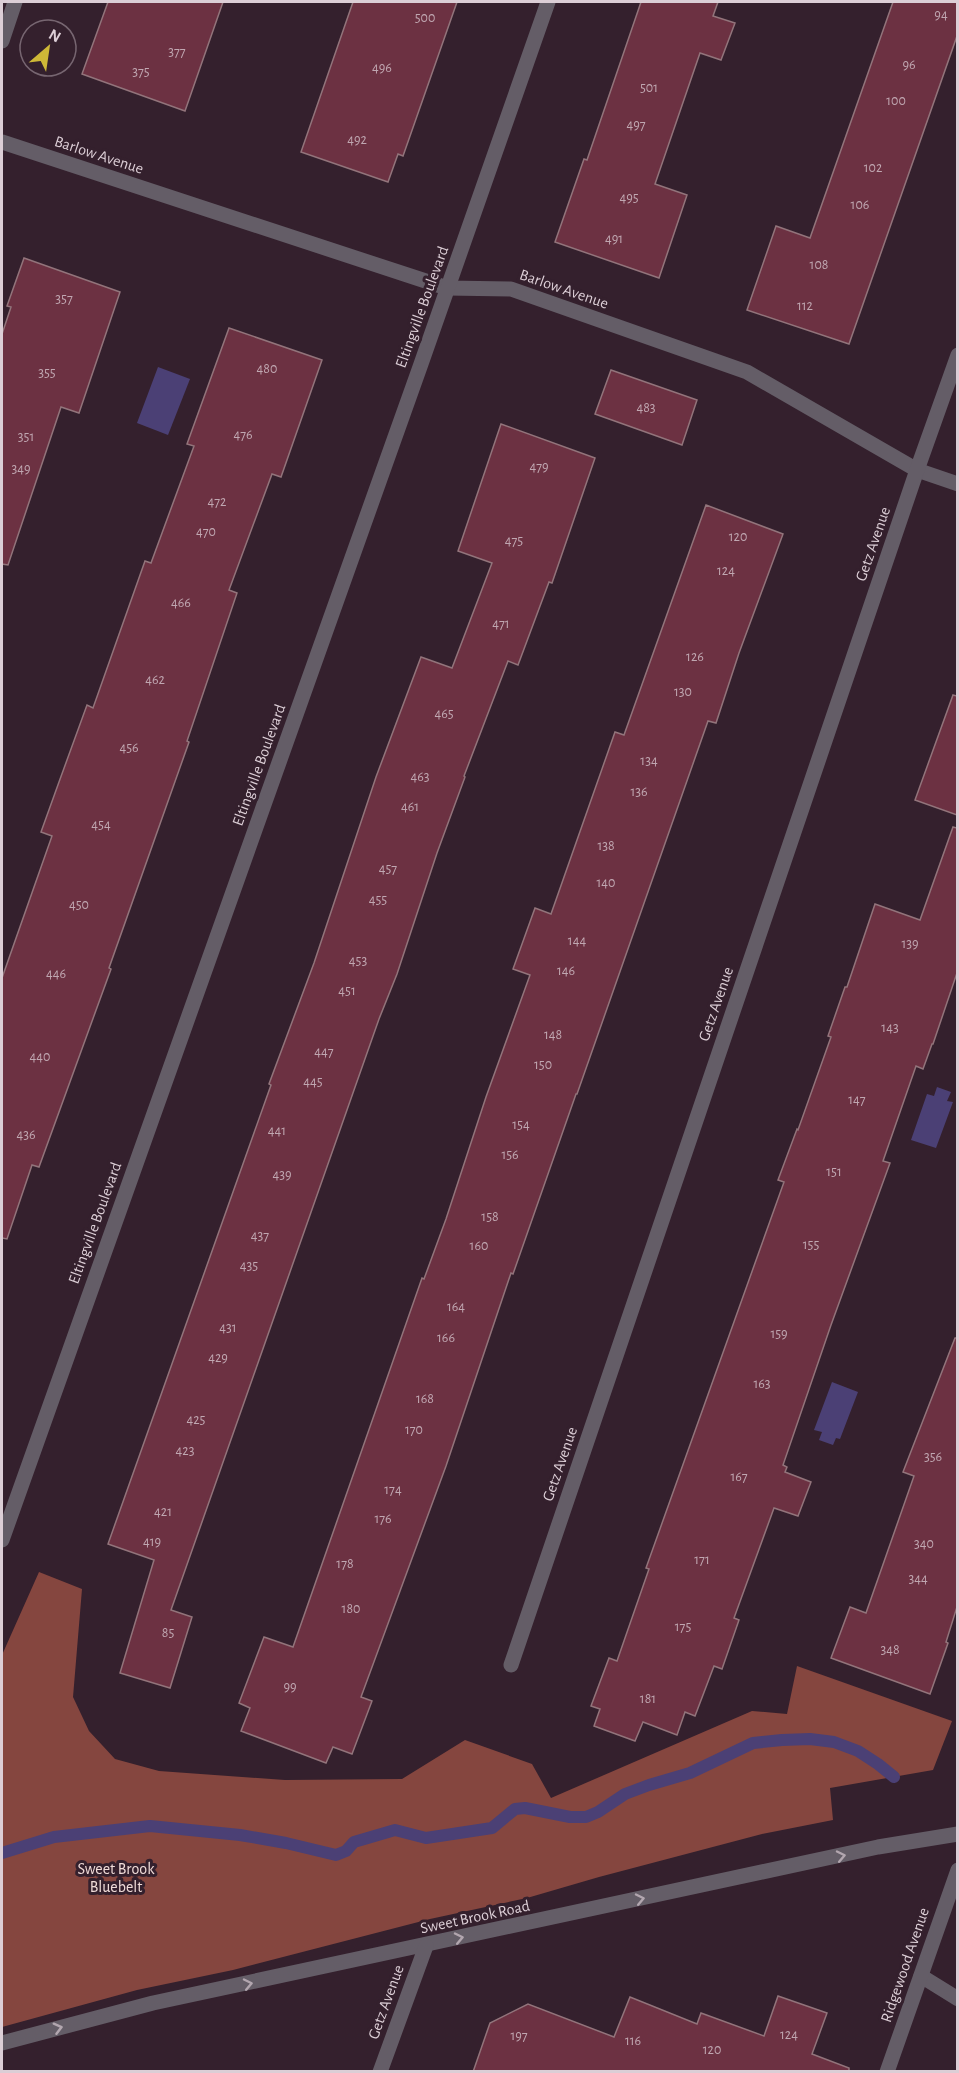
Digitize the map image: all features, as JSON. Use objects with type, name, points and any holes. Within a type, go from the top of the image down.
[{"type":"street","points":[[2,41],[15,2]]},
{"type":"street","name":"Eltingville Boulevard","points":[[2,1540],[548,2]]},
{"type":"street","name":"Barlow Avenue","points":[[2,142],[447,288],[511,289],[747,372],[917,470],[957,484]]},
{"type":"street","name":"Getz Avenue","points":[[511,1665],[957,356]]},
{"type":"street","name":"Sweet Brook Road","points":[[2,2043],[153,2003],[878,1847],[957,1834]]},
{"type":"street","name":"Ridgewood Avenue","points":[[887,2072],[957,1870]]},
{"type":"street","name":"Getz Avenue","points":[[380,2072],[426,1946]]},
{"type":"street","points":[[921,1976],[957,1999]]},
{"type":"green space","name":"Sweet Brook Bluebelt","points":[[39,1572],[82,1589],[73,1697],[89,1731],[115,1759],[159,1771],[285,1780],[402,1779],[465,1740],[532,1764],[551,1798],[752,1711],[787,1714],[797,1666],[952,1721],[933,1770],[830,1788],[833,1820],[762,1834],[527,1898],[430,1919],[233,1970],[137,1990],[2,2027],[2,1655]]},
{"type":"shaded area","points":[[158,367],[190,379],[168,435],[137,423]]},
{"type":"shaded area","points":[[937,1087],[951,1092],[947,1101],[953,1102],[936,1148],[911,1140],[927,1094],[934,1096]]},
{"type":"shaded area","points":[[832,1382],[858,1392],[840,1439],[836,1438],[833,1445],[819,1440],[822,1432],[814,1430]]},
{"type":"building","points":[[108,2],[223,2],[185,111],[82,74]]},
{"type":"building","points":[[353,2],[457,2],[403,156],[398,154],[388,182],[301,152]]},
{"type":"building","points":[[641,2],[718,2],[713,16],[735,23],[721,60],[700,53],[655,184],[687,195],[659,278],[555,242],[584,159],[587,160]]},
{"type":"building","points":[[893,2],[957,2],[957,36],[849,344],[747,310],[776,226],[810,238]]},
{"type":"building","points":[[24,258],[120,292],[79,413],[61,407],[8,565],[2,564],[2,334],[11,307],[7,306]]},
{"type":"building","points":[[229,328],[322,360],[281,477],[272,474],[229,590],[237,593],[187,741],[189,742],[109,968],[111,969],[39,1167],[32,1165],[7,1239],[2,1238],[2,978],[52,836],[41,832],[87,705],[93,708],[145,561],[151,563],[194,446],[187,444]]},
{"type":"building","points":[[611,370],[697,400],[682,445],[595,414]]},
{"type":"building","points":[[501,424],[595,458],[552,583],[549,582],[518,665],[508,661],[464,776],[397,974],[379,1019],[171,1610],[192,1617],[170,1688],[120,1673],[154,1560],[108,1544],[271,1085],[269,1084],[314,963],[376,777],[421,657],[452,668],[492,563],[458,551]]},
{"type":"building","points":[[706,505],[783,534],[716,723],[708,721],[513,1274],[511,1273],[446,1466],[361,1697],[372,1701],[352,1754],[333,1747],[326,1763],[241,1731],[250,1708],[239,1703],[264,1637],[293,1647],[422,1278],[424,1279],[446,1219],[486,1097],[530,975],[513,969],[535,908],[551,914],[615,732],[624,735]]},
{"type":"building","points":[[953,695],[957,696],[957,815],[915,800]]},
{"type":"building","points":[[953,827],[957,828],[957,973],[923,1069],[916,1066],[883,1161],[890,1163],[783,1465],[787,1467],[785,1472],[811,1482],[798,1516],[774,1508],[734,1618],[739,1620],[722,1669],[714,1666],[695,1716],[685,1712],[677,1735],[643,1722],[635,1741],[594,1726],[600,1709],[591,1706],[609,1658],[617,1661],[649,1569],[646,1568],[784,1182],[778,1180],[831,1037],[828,1036],[875,904],[920,920]]},
{"type":"building","points":[[955,1338],[957,1338],[957,1607],[946,1642],[948,1643],[930,1694],[831,1658],[850,1607],[866,1613],[914,1476],[903,1472]]},
{"type":"building","points":[[778,1996],[827,2013],[812,2054],[849,2068],[849,2072],[473,2072],[490,2023],[528,2004],[614,2037],[630,1997],[697,2024],[701,2013],[764,2036]]},
{"type":"waterway","points":[[2,1853],[54,1837],[150,1826],[240,1835],[336,1855],[346,1851],[354,1842],[395,1830],[426,1838],[492,1828],[515,1809],[525,1808],[570,1817],[586,1817],[625,1794],[690,1773],[753,1743],[782,1740],[810,1739],[834,1742],[858,1751],[894,1777]]}]
